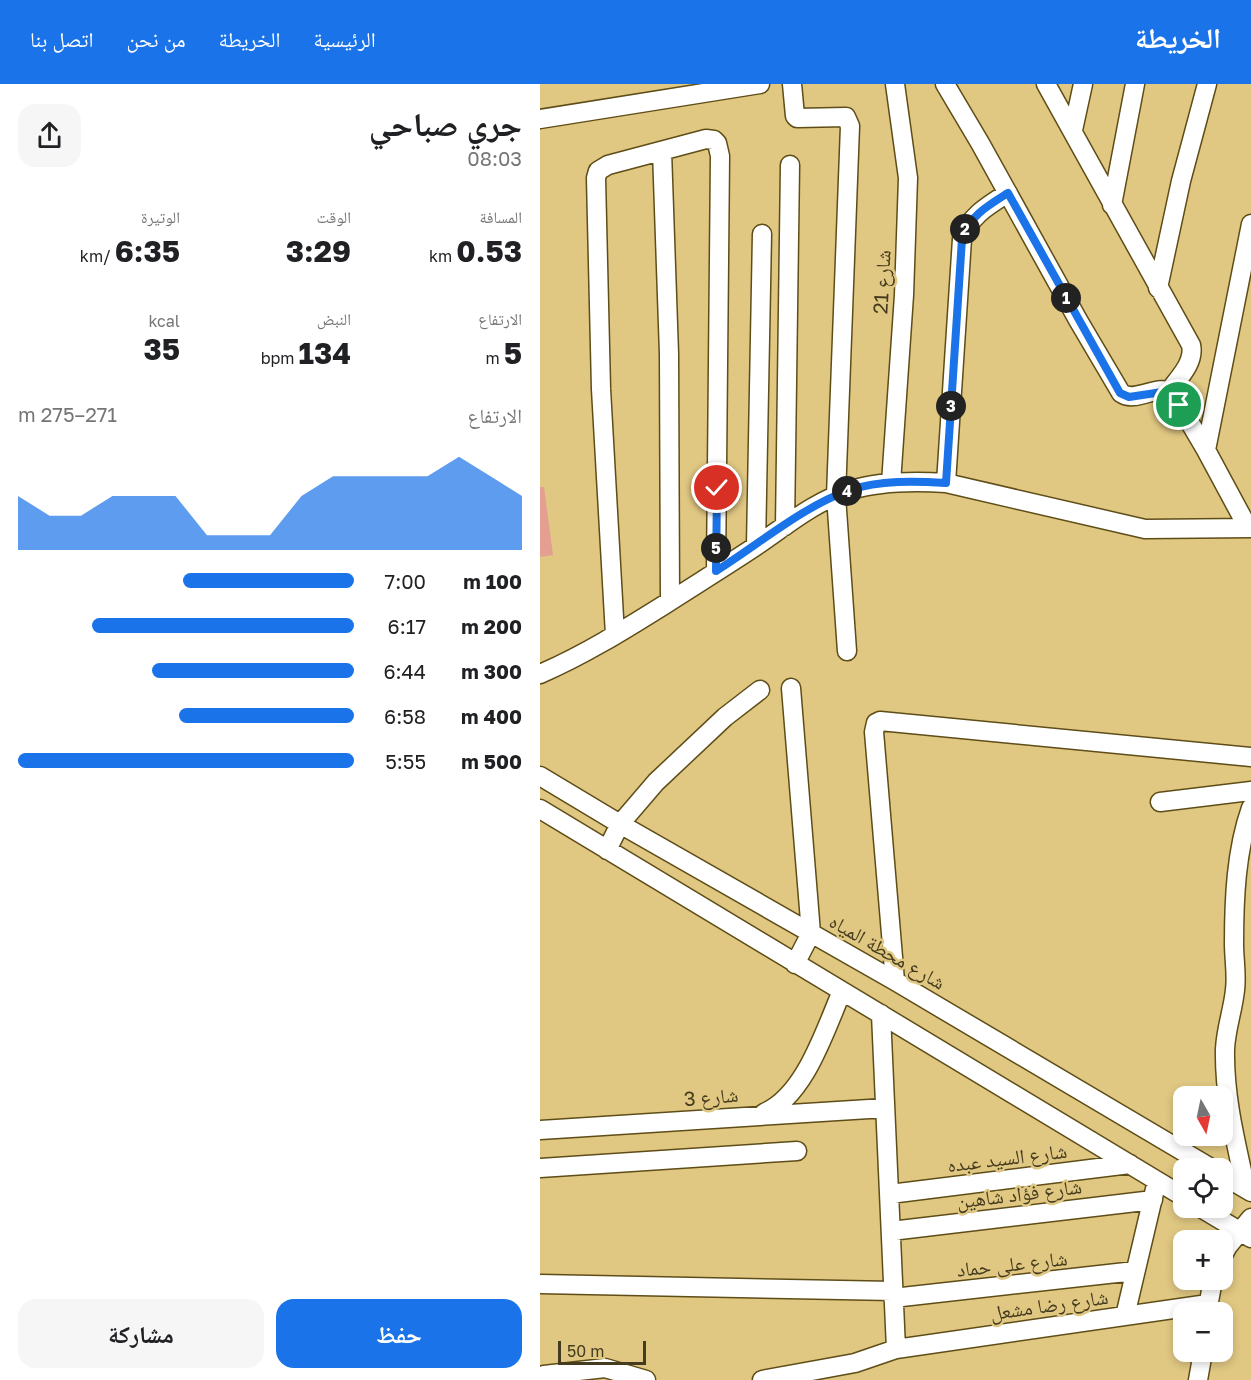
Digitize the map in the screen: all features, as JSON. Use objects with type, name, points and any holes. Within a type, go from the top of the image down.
[{"type":"street","points":[[540,119],[760,84]]},
{"type":"street","points":[[792,84],[797,118],[846,117],[850,126],[836,496],[847,651]]},
{"type":"street","name":"شارع 21","points":[[891,483],[904,295],[908,178],[896,84]]},
{"type":"street","points":[[945,84],[1120,393],[1129,397],[1169,391],[1189,363],[1192,351],[1183,328],[1158,288],[1046,84]]},
{"type":"street","points":[[1073,130],[1083,84]]},
{"type":"street","points":[[1112,205],[1135,84]]},
{"type":"street","points":[[1158,288],[1181,181],[1207,84]]},
{"type":"street","points":[[615,635],[601,389],[595,182],[601,168],[706,139],[714,140],[720,150],[716,571]]},
{"type":"street","points":[[662,151],[669,354],[670,601]]},
{"type":"street","points":[[785,526],[790,165]]},
{"type":"street","points":[[946,483],[962,239],[970,221],[980,211],[1008,193]]},
{"type":"street","points":[[1206,450],[1251,224]]},
{"type":"street","points":[[756,546],[762,234]]},
{"type":"street","points":[[540,674],[615,635],[756,546],[801,514],[836,496],[865,487],[891,483],[946,483],[1145,528],[1250,528],[1206,450],[1169,391]]},
{"type":"street","points":[[791,688],[811,933],[795,964]]},
{"type":"street","points":[[607,850],[620,824],[656,782],[725,717],[760,690]]},
{"type":"street","points":[[895,981],[874,732],[876,723],[880,721],[1251,757]]},
{"type":"street","name":"شارع محطة المياه","points":[[540,776],[895,981],[1194,1158]]},
{"type":"street","points":[[1160,802],[1251,791]]},
{"type":"street","points":[[1248,1191],[1228,1105],[1225,1072],[1228,1024],[1243,990],[1234,907],[1245,825],[1251,808]]},
{"type":"street","points":[[540,809],[1173,1190]]},
{"type":"street","points":[[752,1115],[768,1111],[784,1101],[801,1081],[842,991]]},
{"type":"street","points":[[881,1014],[896,1349]]},
{"type":"street","name":"شارع 3","points":[[540,1130],[885,1107]]},
{"type":"street","points":[[540,1168],[797,1151]]},
{"type":"street","name":"شارع السيد عبده","points":[[890,1194],[1130,1164]]},
{"type":"street","points":[[1125,1316],[1156,1180]]},
{"type":"street","points":[[1233,1182],[1248,1191]]},
{"type":"street","name":"شارع فؤاد شاهين","points":[[891,1231],[1153,1200]]},
{"type":"street","points":[[1223,1218],[1247,1229],[1233,1245]]},
{"type":"street","name":"شارع على حماد","points":[[540,1284],[893,1295],[1135,1271]]},
{"type":"street","name":"شارع رضا مشعل","points":[[762,1380],[855,1364],[896,1349],[1125,1316],[1173,1311]]},
{"type":"street","points":[[1198,1380],[1201,1362]]},
{"type":"street","points":[[540,1378],[544,1375],[605,1368],[646,1380]]},
{"type":"shaded area","points":[[540,487],[544,487],[553,555],[540,557]]},
{"type":"route","points":[[717,488],[716,571],[801,514],[850,490],[891,483],[922,481],[946,483],[962,239],[970,221],[980,211],[1008,193],[1120,393],[1129,397],[1169,391],[1179,405]]}]
